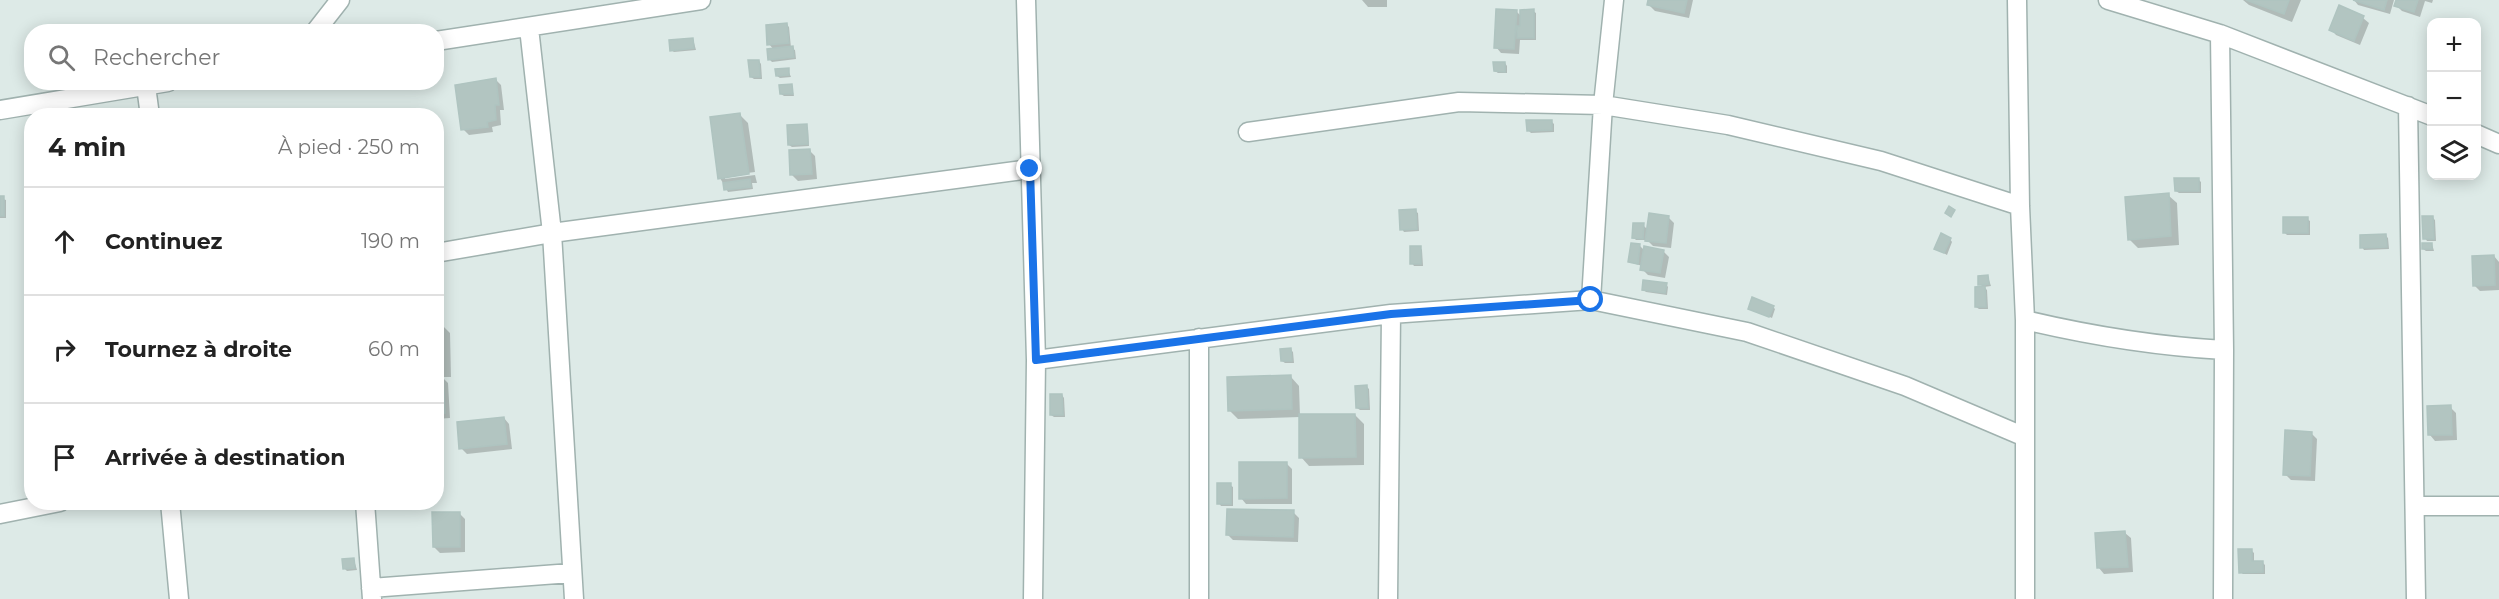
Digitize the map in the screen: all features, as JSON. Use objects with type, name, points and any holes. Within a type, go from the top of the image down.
[{"type":"street","points":[[321,24],[340,0]]},
{"type":"street","points":[[444,40],[529,28],[650,4],[701,0]]},
{"type":"street","points":[[1026,0],[1036,360],[1033,599]]},
{"type":"street","points":[[1591,300],[1604,105],[1614,0]]},
{"type":"street","points":[[2017,0],[2020,206],[2025,320],[2025,599]]},
{"type":"street","points":[[2108,0],[2220,34],[2427,114]]},
{"type":"street","points":[[529,28],[552,233],[574,599]]},
{"type":"street","points":[[2220,34],[2224,350],[2223,599]]},
{"type":"street","points":[[0,110],[122,90]]},
{"type":"street","points":[[147,90],[149,108]]},
{"type":"street","points":[[1248,132],[1459,102],[1604,105],[1728,125],[1881,161],[2020,206]]},
{"type":"street","points":[[2408,106],[2416,599]]},
{"type":"street","points":[[2481,136],[2499,144]]},
{"type":"street","points":[[444,252],[552,233],[1030,169]]},
{"type":"street","points":[[1036,360],[1391,314],[1591,300],[1748,332],[1905,386],[2025,437]]},
{"type":"street","points":[[1388,599],[1391,314]]},
{"type":"street","points":[[2025,320],[2071,331],[2160,346],[2224,350]]},
{"type":"street","points":[[1199,338],[1199,599]]},
{"type":"street","points":[[2415,506],[2499,506]]},
{"type":"street","points":[[0,514],[24,509]]},
{"type":"street","points":[[171,510],[179,599]]},
{"type":"street","points":[[366,510],[372,593],[571,573]]},
{"type":"building","points":[[1648,0],[1687,0],[1684,13],[1647,5]]},
{"type":"building","points":[[2246,0],[2289,0],[2284,14]]},
{"type":"building","points":[[2353,0],[2387,0],[2384,10]]},
{"type":"building","points":[[2396,0],[2418,0],[2414,12],[2394,6]]},
{"type":"building","points":[[2339,5],[2364,16],[2354,41],[2329,30]]},
{"type":"building","points":[[1496,9],[1517,10],[1514,49],[1494,48]]},
{"type":"building","points":[[1534,9],[1534,38],[1517,38],[1520,10]]},
{"type":"building","points":[[787,23],[789,43],[767,45],[766,25]]},
{"type":"building","points":[[693,38],[694,48],[670,51],[669,40]]},
{"type":"building","points":[[793,46],[794,57],[768,60],[767,49]]},
{"type":"building","points":[[748,60],[759,60],[760,77],[750,77]]},
{"type":"building","points":[[1493,62],[1505,62],[1505,72],[1494,71]]},
{"type":"building","points":[[789,68],[789,75],[776,76],[775,69]]},
{"type":"building","points":[[496,78],[499,105],[495,105],[496,120],[487,122],[488,127],[461,130],[455,85]]},
{"type":"building","points":[[792,84],[793,94],[780,94],[779,85]]},
{"type":"building","points":[[740,113],[749,174],[718,179],[710,117]]},
{"type":"building","points":[[1526,120],[1552,120],[1552,130],[1527,131]]},
{"type":"building","points":[[807,124],[808,144],[788,145],[787,125]]},
{"type":"building","points":[[810,149],[812,174],[790,175],[789,150]]},
{"type":"building","points":[[2174,178],[2199,178],[2199,191],[2175,191]]},
{"type":"building","points":[[750,179],[751,187],[724,190],[723,183]]},
{"type":"building","points":[[2169,193],[2171,236],[2128,240],[2125,197]]},
{"type":"building","points":[[0,196],[4,196],[4,216],[0,216]]},
{"type":"building","points":[[1949,206],[1955,210],[1951,217],[1945,213]]},
{"type":"building","points":[[1416,209],[1417,229],[1400,230],[1399,210]]},
{"type":"building","points":[[1649,213],[1669,216],[1666,243],[1645,241]]},
{"type":"building","points":[[2422,216],[2433,216],[2434,239],[2423,239]]},
{"type":"building","points":[[2283,217],[2308,217],[2308,233],[2283,233]]},
{"type":"building","points":[[1633,223],[1644,223],[1643,239],[1632,238]]},
{"type":"building","points":[[1941,233],[1951,238],[1944,253],[1934,249]]},
{"type":"building","points":[[2386,234],[2387,247],[2360,248],[2360,235]]},
{"type":"building","points":[[1631,243],[1640,244],[1638,264],[1628,262]]},
{"type":"building","points":[[2422,243],[2432,243],[2432,249],[2422,249]]},
{"type":"building","points":[[1410,246],[1421,246],[1421,264],[1410,264]]},
{"type":"building","points":[[1644,246],[1664,250],[1660,273],[1640,270]]},
{"type":"building","points":[[2494,255],[2495,285],[2473,286],[2472,256]]},
{"type":"building","points":[[1988,275],[1989,284],[1978,285],[1978,276]]},
{"type":"building","points":[[1643,280],[1667,283],[1665,293],[1642,290]]},
{"type":"building","points":[[1985,286],[1986,307],[1975,307],[1975,287]]},
{"type":"building","points":[[1752,297],[1774,306],[1769,317],[1748,309]]},
{"type":"building","points":[[1291,348],[1292,361],[1281,361],[1280,349]]},
{"type":"building","points":[[1291,375],[1292,409],[1228,411],[1227,377]]},
{"type":"building","points":[[1367,385],[1368,408],[1356,408],[1355,386]]},
{"type":"building","points":[[1050,394],[1062,394],[1063,415],[1050,415]]},
{"type":"building","points":[[2451,405],[2452,435],[2428,435],[2427,406]]},
{"type":"building","points":[[1299,414],[1355,414],[1356,457],[1299,458]]},
{"type":"building","points":[[504,417],[507,444],[459,449],[457,422]]},
{"type":"building","points":[[2285,430],[2312,432],[2310,476],[2283,475]]},
{"type":"building","points":[[1239,462],[1287,462],[1287,498],[1239,499]]},
{"type":"building","points":[[1217,483],[1231,483],[1231,504],[1217,504]]},
{"type":"building","points":[[1227,509],[1294,510],[1293,537],[1226,535]]},
{"type":"building","points":[[432,512],[460,512],[460,547],[433,547]]},
{"type":"building","points":[[2125,531],[2128,567],[2097,568],[2095,533]]},
{"type":"building","points":[[2238,549],[2252,549],[2252,561],[2263,561],[2263,572],[2239,573]]},
{"type":"building","points":[[354,558],[355,568],[343,569],[342,559]]},
{"type":"route","points":[[1030,169],[1036,360],[1391,314],[1591,300]]}]
